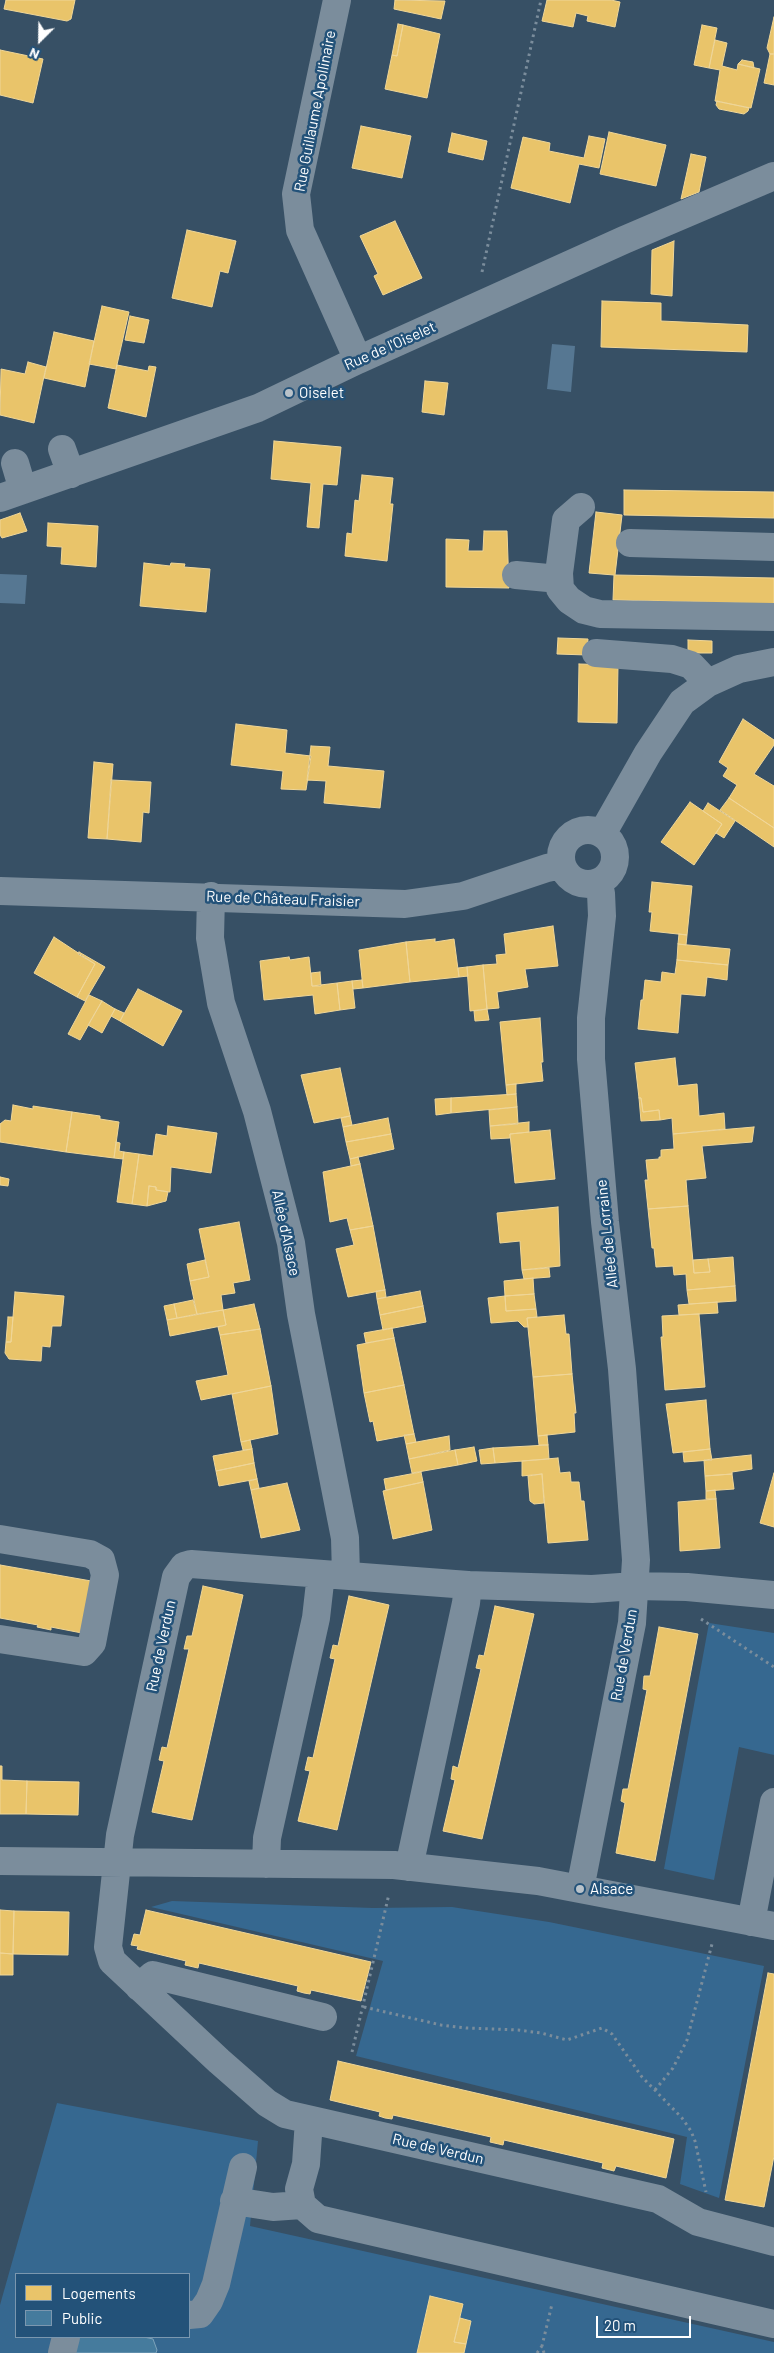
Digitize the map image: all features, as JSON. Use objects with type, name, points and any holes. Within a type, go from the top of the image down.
[{"type":"street","name":"Rue Guillaume Apollinaire","points":[[330,3],[296,194],[300,230],[358,360]]},
{"type":"street","name":"Rue de l'Oiselet","points":[[11,494],[66,462],[258,408],[358,360],[490,301],[672,210],[774,176]]},
{"type":"street","points":[[11,494],[14,463]]},
{"type":"street","points":[[582,507],[566,520],[559,579],[560,589],[569,600],[584,610],[600,614],[774,617]]},
{"type":"street","points":[[630,543],[774,547]]},
{"type":"street","points":[[516,575],[559,579]]},
{"type":"street","points":[[596,653],[678,661],[691,665],[708,683]]},
{"type":"street","points":[[602,834],[648,753],[682,702],[708,683],[739,669],[774,662]]},
{"type":"street","points":[[588,828],[602,834],[612,842],[616,853],[614,868],[606,878],[596,884],[580,883],[568,877],[561,865],[560,850],[566,839],[577,831],[588,828]]},
{"type":"street","name":"Rue de Château Fraisier","points":[[0,890],[413,903],[463,896],[561,865]]},
{"type":"street","name":"Allée de Lorraine","points":[[596,884],[601,893],[602,916],[591,1018],[591,1059],[605,1222],[622,1369],[636,1560],[635,1586]]},
{"type":"street","name":"Allée d'Alsace","points":[[210,896],[210,938],[222,1004],[257,1111],[291,1243],[301,1314],[345,1538],[333,1574]]},
{"type":"street","points":[[0,1539],[90,1554],[101,1560],[105,1575],[92,1643],[84,1652],[0,1639]]},
{"type":"street","name":"Rue de Verdun","points":[[580,1889],[632,1623],[635,1586],[592,1588],[468,1585],[191,1564],[184,1566],[179,1571],[120,1835],[108,1947],[112,1961],[267,2103],[285,2114],[658,2199],[698,2222],[774,2242]]},
{"type":"street","points":[[266,1864],[267,1838],[316,1618],[333,1574]]},
{"type":"street","points":[[402,1866],[466,1603],[468,1585]]},
{"type":"street","points":[[635,1586],[687,1587],[774,1595]]},
{"type":"street","points":[[0,1861],[402,1866],[538,1881],[762,1924],[774,1802]]},
{"type":"street","points":[[140,1987],[153,1975],[323,2017]]},
{"type":"street","points":[[309,2120],[306,2164],[299,2189],[302,2205],[318,2219],[774,2324]]},
{"type":"street","points":[[190,2315],[200,2314],[209,2301],[216,2284],[242,2167]]},
{"type":"street","points":[[234,2201],[273,2207],[302,2205]]},
{"type":"street","points":[[62,2353],[66,2338]]},
{"type":"path","points":[[490,301],[482,283],[482,269],[541,0]]},
{"type":"path","points":[[687,1587],[693,1610],[704,1623],[774,1667]]},
{"type":"path","points":[[352,2052],[384,1922],[402,1866]]},
{"type":"path","points":[[655,2090],[673,2068],[687,2040],[701,1992],[718,1915]]},
{"type":"path","points":[[364,2007],[442,2025],[518,2030],[541,2033],[568,2040],[602,2028],[612,2034],[642,2077],[682,2118],[695,2140],[706,2190],[698,2222]]},
{"type":"path","points":[[537,2353],[542,2346],[560,2275]]},
{"type":"path","points":[[542,2346],[544,2353]]},
{"type":"shaded area","points":[[552,344],[575,346],[571,392],[547,389]]},
{"type":"shaded area","points":[[0,574],[27,575],[25,604],[0,603]]},
{"type":"shaded area","points":[[709,1623],[774,1633],[774,1755],[739,1747],[714,1880],[664,1869]]},
{"type":"shaded area","points":[[172,1901],[373,1908],[452,1907],[549,1922],[764,1966],[719,2198],[680,2184],[687,2137],[356,2056],[383,1961],[151,1907]]},
{"type":"shaded area","points":[[57,2103],[258,2141],[250,2226],[774,2342],[774,2353],[0,2353],[0,2305]]},
{"type":"building: Logements","points":[[6,0],[75,0],[71,19],[67,21],[4,9]]},
{"type":"building: Logements","points":[[395,0],[445,1],[441,19],[394,9]]},
{"type":"building: Logements","points":[[547,0],[611,0],[620,2],[615,27],[587,21],[588,16],[576,13],[573,27],[542,21]]},
{"type":"building: Logements","points":[[774,17],[774,54],[770,54],[767,48]]},
{"type":"building: Logements","points":[[398,24],[403,25],[397,56],[392,55]]},
{"type":"building: Logements","points":[[403,25],[440,34],[427,98],[385,89],[392,55],[397,56]]},
{"type":"building: Logements","points":[[702,25],[717,28],[709,68],[694,65]]},
{"type":"building: Logements","points":[[715,40],[727,43],[722,66],[737,70],[738,64],[760,69],[751,108],[715,101],[720,70],[709,68]]},
{"type":"building: Logements","points":[[0,50],[43,59],[33,103],[0,95]]},
{"type":"building: Logements","points":[[770,54],[774,54],[774,85],[764,83]]},
{"type":"building: Logements","points":[[742,60],[753,62],[754,68],[738,64]]},
{"type":"building: Logements","points":[[717,101],[749,108],[744,114],[719,109],[716,105]]},
{"type":"building: Logements","points":[[361,126],[411,136],[402,178],[352,168]]},
{"type":"building: Logements","points":[[609,132],[666,145],[656,186],[600,174]]},
{"type":"building: Logements","points":[[452,133],[487,141],[483,160],[448,152]]},
{"type":"building: Logements","points":[[589,136],[605,139],[599,168],[579,164],[570,203],[511,188],[523,137],[550,143],[549,151],[584,158]]},
{"type":"building: Logements","points":[[691,154],[706,157],[699,192],[681,199]]},
{"type":"building: Logements","points":[[395,221],[422,278],[383,295],[374,276],[378,274],[360,236]]},
{"type":"building: Logements","points":[[187,230],[236,241],[228,273],[220,271],[212,307],[172,298]]},
{"type":"building: Logements","points":[[674,241],[672,296],[651,294],[652,250]]},
{"type":"building: Logements","points":[[602,301],[661,303],[661,321],[748,325],[747,352],[601,347]]},
{"type":"building: Logements","points":[[102,306],[129,312],[116,369],[89,364]]},
{"type":"building: Logements","points":[[130,316],[149,320],[144,343],[125,340]]},
{"type":"building: Logements","points":[[54,332],[94,341],[85,387],[44,378]]},
{"type":"building: Logements","points":[[28,362],[46,367],[34,423],[0,415],[1,369],[25,374]]},
{"type":"building: Logements","points":[[117,365],[148,371],[149,366],[156,367],[146,417],[108,408]]},
{"type":"building: Logements","points":[[425,381],[448,383],[444,415],[422,412]]},
{"type":"building: Logements","points":[[274,441],[341,447],[337,485],[323,484],[319,528],[307,527],[311,483],[271,479]]},
{"type":"building: Logements","points":[[362,475],[393,478],[390,504],[393,504],[387,561],[345,556],[347,533],[352,534],[355,500],[359,501]]},
{"type":"building: Logements","points":[[624,490],[774,492],[774,518],[624,515]]},
{"type":"building: Logements","points":[[596,512],[622,515],[615,575],[774,578],[774,604],[613,600],[614,575],[589,573]]},
{"type":"building: Logements","points":[[20,513],[27,531],[2,538],[0,535],[0,520]]},
{"type":"building: Logements","points":[[48,523],[98,526],[96,567],[61,564],[62,547],[47,546]]},
{"type":"building: Logements","points":[[484,531],[507,531],[509,588],[446,587],[446,539],[469,540],[468,551],[483,551]]},
{"type":"building: Logements","points":[[144,563],[170,566],[171,563],[185,564],[184,567],[210,569],[206,612],[140,606]]},
{"type":"building: Logements","points":[[558,638],[588,639],[587,655],[557,654]]},
{"type":"building: Logements","points":[[688,640],[712,641],[712,653],[688,653]]},
{"type":"building: Logements","points":[[579,664],[618,665],[617,723],[578,722]]},
{"type":"building: Logements","points":[[743,719],[774,740],[774,745],[754,774],[774,786],[774,828],[729,798],[737,785],[723,776],[728,768],[719,762]]},
{"type":"building: Logements","points":[[236,724],[287,730],[285,753],[311,756],[306,790],[281,789],[283,771],[231,765]]},
{"type":"building: Logements","points":[[311,746],[330,747],[328,766],[384,771],[380,808],[324,803],[326,781],[307,780]]},
{"type":"building: Logements","points":[[94,762],[113,764],[107,839],[88,838]]},
{"type":"building: Logements","points":[[111,780],[151,782],[149,813],[143,812],[141,842],[107,839]]},
{"type":"building: Logements","points":[[729,798],[774,828],[774,847],[720,810]]},
{"type":"building: Logements","points":[[690,802],[722,824],[694,865],[661,842]]},
{"type":"building: Logements","points":[[708,803],[735,821],[724,838],[716,833],[722,824],[703,811]]},
{"type":"building: Logements","points":[[652,882],[692,886],[687,935],[650,931],[652,912],[649,912]]},
{"type":"building: Logements","points":[[553,926],[558,966],[525,969],[528,987],[497,992],[499,1008],[487,1009],[483,965],[497,964],[496,955],[506,954],[504,934]]},
{"type":"building: Logements","points":[[679,934],[687,935],[686,945],[678,944]]},
{"type":"building: Logements","points":[[54,937],[95,964],[77,997],[34,973]]},
{"type":"building: Logements","points":[[435,939],[435,942],[454,939],[459,977],[410,982],[406,942]]},
{"type":"building: Logements","points":[[406,942],[410,982],[363,988],[359,950]]},
{"type":"building: Logements","points":[[678,944],[730,949],[728,965],[677,960]]},
{"type":"building: Logements","points":[[79,952],[105,967],[85,1001],[77,997],[95,964],[78,954]]},
{"type":"building: Logements","points":[[289,957],[290,960],[309,957],[312,986],[337,983],[340,1010],[315,1014],[313,995],[264,1000],[260,961]]},
{"type":"building: Logements","points":[[677,960],[728,965],[727,980],[707,977],[705,996],[681,994],[678,1033],[638,1029],[645,980],[661,982],[662,972],[675,974]]},
{"type":"building: Logements","points":[[483,965],[487,1009],[470,1011],[467,967]]},
{"type":"building: Logements","points":[[467,967],[468,976],[459,977],[458,968]]},
{"type":"building: Logements","points":[[320,972],[321,986],[312,986],[311,973]]},
{"type":"building: Logements","points":[[362,980],[363,988],[353,989],[352,981]]},
{"type":"building: Logements","points":[[352,981],[355,1008],[340,1010],[337,983]]},
{"type":"building: Logements","points":[[138,989],[182,1011],[163,1046],[120,1021]]},
{"type":"building: Logements","points":[[89,995],[102,1001],[80,1040],[68,1034]]},
{"type":"building: Logements","points":[[102,1001],[115,1009],[102,1033],[88,1025]]},
{"type":"building: Logements","points":[[115,1009],[124,1013],[120,1021],[111,1016]]},
{"type":"building: Logements","points":[[487,1009],[489,1020],[475,1021],[474,1011]]},
{"type":"building: Logements","points":[[540,1018],[543,1081],[506,1085],[500,1022]]},
{"type":"building: Logements","points":[[675,1058],[678,1086],[697,1084],[699,1116],[724,1113],[725,1129],[673,1134],[672,1118],[660,1120],[659,1110],[643,1112],[641,1098],[639,1098],[635,1063]]},
{"type":"building: Logements","points":[[340,1068],[350,1116],[314,1123],[301,1075]]},
{"type":"building: Logements","points":[[516,1084],[516,1094],[507,1095],[506,1085]]},
{"type":"building: Logements","points":[[516,1094],[517,1107],[451,1113],[451,1098]]},
{"type":"building: Logements","points":[[451,1098],[451,1113],[436,1115],[435,1099]]},
{"type":"building: Logements","points":[[639,1098],[641,1098],[643,1112],[659,1110],[660,1120],[641,1121]]},
{"type":"building: Logements","points":[[13,1105],[33,1109],[33,1106],[72,1112],[66,1152],[0,1142],[0,1124],[5,1120],[11,1121]]},
{"type":"building: Logements","points":[[517,1107],[518,1124],[490,1126],[489,1110]]},
{"type":"building: Logements","points":[[72,1112],[100,1116],[100,1119],[119,1122],[114,1158],[66,1152]]},
{"type":"building: Logements","points":[[350,1116],[352,1125],[343,1127],[341,1118]]},
{"type":"building: Logements","points":[[388,1118],[391,1134],[346,1142],[343,1127]]},
{"type":"building: Logements","points":[[529,1122],[529,1132],[510,1134],[510,1138],[491,1139],[490,1126]]},
{"type":"building: Logements","points":[[168,1126],[217,1133],[211,1173],[171,1167],[170,1192],[156,1190],[156,1187],[149,1186],[147,1206],[132,1204],[139,1154],[153,1156],[156,1134],[167,1136]]},
{"type":"building: Logements","points":[[754,1127],[752,1142],[702,1146],[706,1178],[686,1180],[688,1206],[648,1209],[645,1180],[648,1180],[646,1160],[659,1159],[661,1157],[661,1150],[674,1149],[673,1134]]},
{"type":"building: Logements","points":[[550,1130],[555,1179],[515,1183],[510,1134]]},
{"type":"building: Logements","points":[[391,1134],[394,1149],[350,1159],[346,1142]]},
{"type":"building: Logements","points":[[116,1142],[120,1143],[119,1151],[124,1152],[123,1159],[114,1158]]},
{"type":"building: Logements","points":[[124,1152],[139,1154],[132,1204],[117,1202]]},
{"type":"building: Logements","points":[[358,1157],[360,1164],[351,1166],[350,1159]]},
{"type":"building: Logements","points":[[360,1164],[373,1226],[350,1230],[347,1218],[330,1222],[323,1172]]},
{"type":"building: Logements","points":[[0,1177],[9,1179],[8,1186],[0,1185]]},
{"type":"building: Logements","points":[[149,1186],[156,1187],[156,1190],[168,1192],[166,1201],[147,1206]]},
{"type":"building: Logements","points":[[688,1206],[694,1273],[710,1272],[708,1259],[733,1257],[735,1286],[687,1290],[686,1274],[674,1275],[673,1266],[656,1267],[648,1209]]},
{"type":"building: Logements","points":[[558,1207],[560,1266],[522,1270],[520,1241],[500,1243],[497,1213]]},
{"type":"building: Logements","points":[[239,1222],[250,1280],[233,1283],[235,1293],[221,1295],[223,1310],[197,1314],[190,1281],[209,1277],[199,1229]]},
{"type":"building: Logements","points":[[373,1226],[385,1290],[348,1297],[336,1249],[354,1245],[350,1230]]},
{"type":"building: Logements","points":[[708,1259],[710,1272],[694,1273],[693,1260]]},
{"type":"building: Logements","points":[[205,1260],[209,1277],[190,1281],[187,1264]]},
{"type":"building: Logements","points":[[549,1268],[550,1277],[524,1279],[522,1270]]},
{"type":"building: Logements","points":[[533,1278],[534,1294],[505,1296],[504,1281]]},
{"type":"building: Logements","points":[[735,1286],[736,1301],[689,1304],[687,1290]]},
{"type":"building: Logements","points":[[385,1290],[386,1297],[377,1299],[376,1291]]},
{"type":"building: Logements","points":[[420,1291],[423,1306],[380,1315],[377,1299]]},
{"type":"building: Logements","points":[[15,1292],[64,1296],[61,1326],[52,1326],[50,1347],[42,1346],[41,1361],[9,1359],[5,1353],[6,1342],[11,1342]]},
{"type":"building: Logements","points":[[534,1294],[536,1309],[506,1311],[505,1296]]},
{"type":"building: Logements","points":[[505,1296],[506,1311],[536,1309],[537,1317],[527,1318],[528,1327],[524,1327],[518,1321],[491,1323],[488,1298]]},
{"type":"building: Logements","points":[[193,1300],[197,1314],[177,1318],[174,1304]]},
{"type":"building: Logements","points":[[717,1302],[718,1313],[679,1315],[678,1305]]},
{"type":"building: Logements","points":[[174,1304],[177,1318],[167,1320],[164,1306]]},
{"type":"building: Logements","points":[[254,1304],[260,1329],[220,1335],[218,1327],[226,1325],[223,1310]]},
{"type":"building: Logements","points":[[423,1306],[426,1322],[383,1330],[380,1315]]},
{"type":"building: Logements","points":[[223,1310],[226,1325],[170,1336],[167,1320]]},
{"type":"building: Logements","points":[[699,1314],[705,1387],[665,1390],[661,1337],[663,1337],[662,1316]]},
{"type":"building: Logements","points":[[564,1315],[566,1334],[569,1334],[572,1374],[533,1377],[527,1318]]},
{"type":"building: Logements","points":[[8,1317],[13,1317],[11,1342],[6,1342]]},
{"type":"building: Logements","points":[[392,1328],[394,1338],[366,1343],[364,1333]]},
{"type":"building: Logements","points":[[260,1329],[271,1386],[201,1400],[196,1381],[228,1375],[220,1335]]},
{"type":"building: Logements","points":[[394,1338],[404,1385],[364,1393],[357,1345]]},
{"type":"building: Logements","points":[[572,1374],[576,1413],[574,1413],[575,1432],[538,1436],[533,1377]]},
{"type":"building: Logements","points":[[404,1385],[414,1434],[377,1441],[373,1421],[370,1422],[364,1393]]},
{"type":"building: Logements","points":[[271,1386],[278,1434],[241,1442],[232,1394]]},
{"type":"building: Logements","points":[[706,1400],[710,1449],[673,1453],[666,1404]]},
{"type":"building: Logements","points":[[414,1434],[416,1442],[406,1444],[404,1435]]},
{"type":"building: Logements","points":[[547,1435],[548,1445],[539,1445],[538,1436]]},
{"type":"building: Logements","points":[[449,1436],[450,1450],[409,1459],[406,1444]]},
{"type":"building: Logements","points":[[250,1440],[252,1449],[243,1450],[241,1442]]},
{"type":"building: Logements","points":[[548,1445],[549,1459],[495,1463],[493,1448]]},
{"type":"building: Logements","points":[[474,1447],[477,1461],[458,1465],[455,1450]]},
{"type":"building: Logements","points":[[493,1448],[495,1463],[481,1464],[479,1450]]},
{"type":"building: Logements","points":[[252,1449],[254,1463],[216,1471],[213,1456]]},
{"type":"building: Logements","points":[[710,1449],[712,1460],[684,1462],[683,1452]]},
{"type":"building: Logements","points":[[455,1450],[458,1465],[412,1473],[409,1459]]},
{"type":"building: Logements","points":[[751,1455],[752,1469],[732,1472],[732,1474],[705,1476],[704,1460]]},
{"type":"building: Logements","points":[[558,1458],[560,1473],[570,1472],[571,1482],[579,1482],[581,1501],[584,1501],[588,1540],[548,1543],[542,1474],[522,1476],[522,1461]]},
{"type":"building: Logements","points":[[254,1463],[257,1479],[219,1486],[216,1471]]},
{"type":"building: Logements","points":[[421,1472],[423,1482],[386,1490],[384,1479]]},
{"type":"building: Logements","points":[[774,1473],[774,1527],[760,1523]]},
{"type":"building: Logements","points":[[542,1474],[544,1503],[534,1504],[530,1501],[528,1476]]},
{"type":"building: Logements","points":[[732,1474],[734,1489],[706,1491],[705,1476]]},
{"type":"building: Logements","points":[[257,1479],[259,1488],[251,1490],[249,1481]]},
{"type":"building: Logements","points":[[423,1482],[432,1530],[393,1539],[383,1491]]},
{"type":"building: Logements","points":[[287,1483],[300,1530],[261,1538],[251,1490]]},
{"type":"building: Logements","points":[[715,1490],[716,1499],[706,1499],[706,1491]]},
{"type":"building: Logements","points":[[716,1499],[720,1548],[680,1551],[678,1502]]},
{"type":"building: Logements","points":[[0,1565],[97,1582],[87,1634],[51,1627],[51,1630],[37,1627],[38,1625],[0,1618]]},
{"type":"building: Logements","points":[[203,1586],[243,1595],[192,1820],[152,1812],[164,1761],[159,1760],[162,1747],[167,1748],[189,1649],[184,1649],[187,1636],[192,1636]]},
{"type":"building: Logements","points":[[349,1596],[389,1605],[337,1830],[298,1821],[310,1771],[305,1770],[308,1757],[313,1758],[335,1659],[330,1658],[333,1645],[338,1646]]},
{"type":"building: Logements","points":[[495,1606],[534,1614],[482,1839],[443,1831],[455,1780],[451,1779],[453,1766],[458,1768],[481,1669],[476,1668],[479,1655],[484,1656]]},
{"type":"building: Logements","points":[[659,1627],[698,1634],[655,1861],[616,1853],[625,1803],[621,1801],[623,1789],[628,1789],[647,1690],[643,1689],[644,1676],[650,1676]]},
{"type":"building: Logements","points":[[0,1766],[2,1766],[2,1780],[27,1781],[26,1814],[0,1814]]},
{"type":"building: Logements","points":[[27,1781],[79,1782],[78,1815],[26,1814]]},
{"type":"building: Logements","points":[[0,1910],[14,1911],[13,1954],[0,1953]]},
{"type":"building: Logements","points":[[146,1910],[371,1962],[361,2001],[311,1990],[310,1994],[304,1993],[297,1991],[298,1986],[199,1963],[198,1968],[185,1965],[186,1961],[137,1949],[138,1946],[131,1945],[134,1934],[140,1935]]},
{"type":"building: Logements","points":[[14,1911],[69,1912],[68,1955],[13,1954]]},
{"type":"building: Logements","points":[[0,1953],[13,1954],[13,1975],[0,1975]]},
{"type":"building: Logements","points":[[768,1973],[774,1974],[774,2156],[764,2207],[725,2200]]},
{"type":"building: Logements","points":[[338,2061],[674,2139],[666,2178],[616,2166],[614,2171],[602,2168],[603,2163],[504,2140],[503,2145],[490,2142],[491,2137],[393,2115],[392,2119],[385,2118],[379,2116],[380,2112],[330,2100]]},
{"type":"building: Logements","points":[[430,2296],[463,2304],[454,2342],[466,2344],[464,2353],[417,2353]]},
{"type":"building: Logements","points":[[460,2318],[471,2321],[466,2344],[454,2342]]},
{"type":"building: Public","points":[[78,2338],[148,2338],[153,2339],[157,2350],[156,2353],[74,2353]]},
{"type":"place","name":"Oiselet","points":[[289,393]]},
{"type":"place","name":"Alsace","points":[[580,1889]]}]
